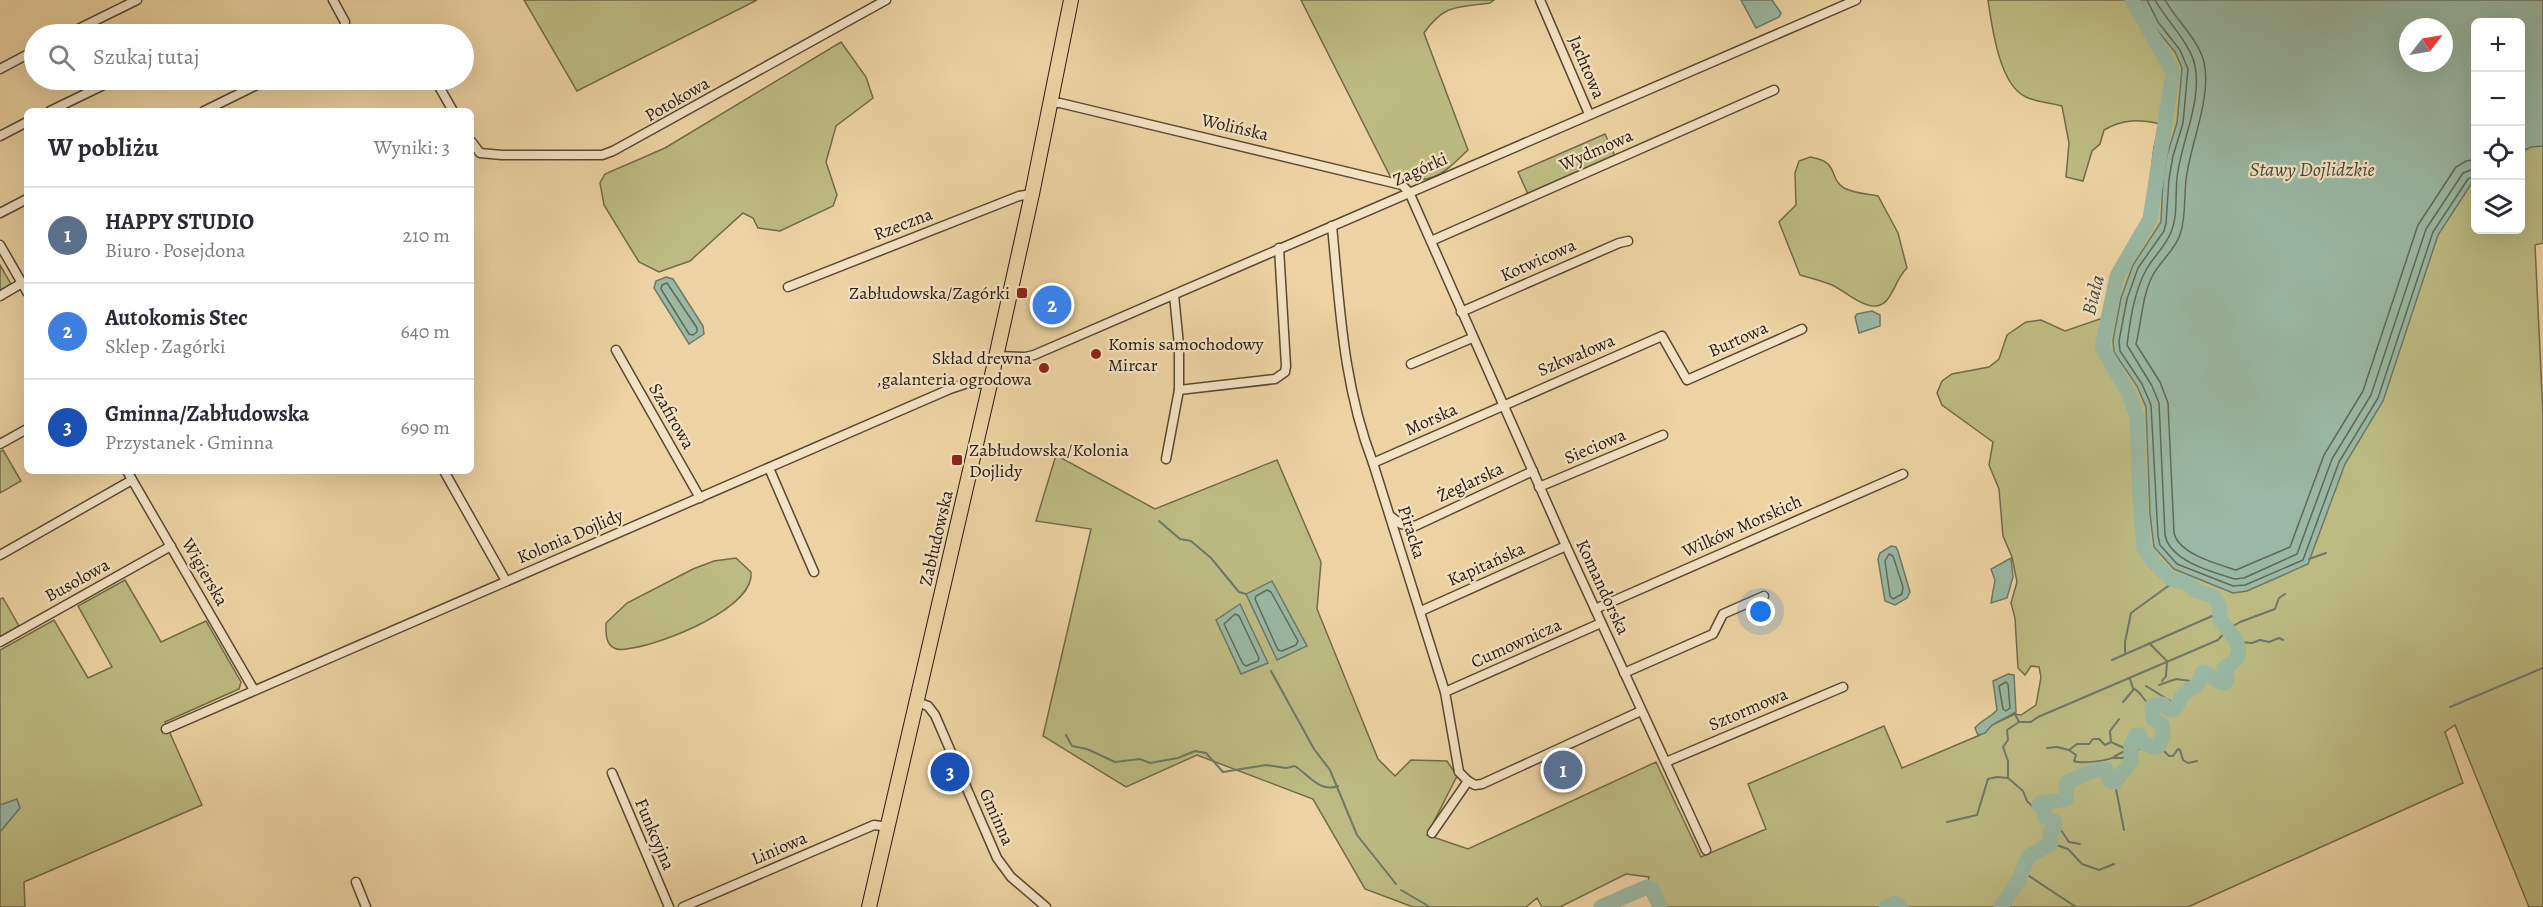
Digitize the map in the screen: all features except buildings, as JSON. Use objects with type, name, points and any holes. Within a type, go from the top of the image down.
[{"type":"highway","name":"Zabłudowska","points":[[869,907],[990,384],[1051,104],[1071,0]]},
{"type":"street","points":[[88,24],[137,0]]},
{"type":"street","points":[[333,0],[345,24]]},
{"type":"street","name":"Potokowa","points":[[474,145],[480,153],[502,155],[602,155],[614,151],[638,140],[886,0]]},
{"type":"street","name":"Jachtowa","points":[[1540,0],[1589,114]]},
{"type":"street","name":"Zagórki","points":[[996,357],[1034,355],[1856,0]]},
{"type":"street","points":[[0,69],[24,56]]},
{"type":"street","points":[[56,108],[93,90]]},
{"type":"street","points":[[210,108],[247,90]]},
{"type":"street","points":[[441,90],[451,108]]},
{"type":"street","name":"Wydmowa","points":[[1431,241],[1774,90]]},
{"type":"street","name":"Wolińska","points":[[1051,104],[1060,103],[1391,182],[1402,185],[1408,192]]},
{"type":"street","points":[[0,136],[24,124]]},
{"type":"street","name":"Komandorska","points":[[1408,192],[1601,624],[1706,850]]},
{"type":"street","name":"Rzeczna","points":[[788,287],[1019,196],[1032,194]]},
{"type":"street","points":[[0,213],[24,201]]},
{"type":"street","name":"Piracka","points":[[1332,226],[1347,373],[1360,429],[1373,463],[1445,692],[1457,766],[1467,781]]},
{"type":"street","name":"Kotwicowa","points":[[1461,312],[1628,241]]},
{"type":"street","points":[[0,245],[24,287]]},
{"type":"street","points":[[1179,390],[1275,380],[1285,372],[1279,248]]},
{"type":"street","points":[[0,296],[22,283]]},
{"type":"street","points":[[1166,459],[1179,390],[1179,345],[1174,295]]},
{"type":"street","name":"Burtowa","points":[[1662,336],[1687,380],[1802,329]]},
{"type":"street","name":"Szkwałowa","points":[[1503,404],[1662,336]]},
{"type":"street","points":[[1411,363],[1472,338]]},
{"type":"street","name":"Szafirowa","points":[[616,350],[700,498]]},
{"type":"street","name":"Kolonia Dojlidy","points":[[166,729],[950,389],[968,383],[990,384]]},
{"type":"street","name":"Morska","points":[[1373,463],[1503,404]]},
{"type":"street","points":[[0,444],[24,431]]},
{"type":"street","name":"Sieciowa","points":[[1539,487],[1663,435]]},
{"type":"street","points":[[769,468],[814,572]]},
{"type":"street","name":"Żeglarska","points":[[1389,516],[1401,524],[1415,526],[1533,471]]},
{"type":"street","name":"Wigierska","points":[[129,474],[254,690]]},
{"type":"street","points":[[446,474],[506,581]]},
{"type":"street","name":"Wilków Morskich","points":[[1595,609],[1903,474]]},
{"type":"street","points":[[0,555],[132,480]]},
{"type":"street","name":"Busolowa","points":[[0,642],[171,546]]},
{"type":"street","name":"Kapitańska","points":[[1421,612],[1566,546]]},
{"type":"street","points":[[1624,673],[1713,634],[1723,614],[1764,596]]},
{"type":"street","name":"Cumownicza","points":[[1445,692],[1601,624]]},
{"type":"street","name":"Sztormowa","points":[[1666,762],[1843,687]]},
{"type":"street","name":"Gminna","points":[[917,702],[928,706],[935,715],[997,858],[1011,877],[1046,907]]},
{"type":"street","points":[[1432,833],[1467,781],[1474,784],[1488,782],[1641,711]]},
{"type":"street","name":"Funkcyjna","points":[[612,773],[669,907]]},
{"type":"street","name":"Liniowa","points":[[683,907],[874,825],[889,827]]},
{"type":"street","points":[[356,882],[366,907]]},
{"type":"shaded area","points":[[524,0],[757,0],[577,91]]},
{"type":"shaded area","points":[[1301,0],[1494,0],[1490,3],[1460,7],[1445,12],[1424,33],[1468,150],[1450,167],[1435,176],[1418,180],[1392,180]]},
{"type":"shaded area","points":[[1988,0],[2543,0],[2543,243],[2535,245],[2543,415],[2543,907],[2529,907],[2455,725],[2445,732],[2463,783],[2188,907],[1901,907],[1899,904],[1896,907],[1653,907],[1646,892],[1649,877],[1626,874],[1560,907],[1542,907],[1537,898],[1526,907],[1413,907],[1365,889],[1313,799],[1197,755],[1126,787],[1043,736],[1091,529],[1036,521],[1056,455],[1155,509],[1277,460],[1321,562],[1317,609],[1378,759],[1395,776],[1411,760],[1447,761],[1457,776],[1427,835],[1468,849],[1656,762],[1701,857],[1766,829],[1748,784],[1884,726],[1902,768],[1980,735],[1992,725],[2015,714],[2021,715],[2036,705],[2041,677],[2039,667],[2031,666],[2025,675],[2018,668],[2015,618],[2011,603],[2017,582],[2012,557],[2003,536],[1999,489],[1989,465],[1993,442],[1942,405],[1937,393],[1942,381],[1952,374],[1989,367],[1999,359],[2007,335],[2026,322],[2041,320],[2065,331],[2103,318],[2113,271],[2146,214],[2154,147],[2160,124],[2131,121],[2104,130],[2100,144],[2092,151],[2083,181],[2066,177],[2069,143],[2062,106],[2030,99],[2017,90],[2003,68]]},
{"type":"shaded area","points":[[841,42],[866,77],[873,98],[836,126],[826,162],[837,195],[833,206],[780,231],[758,228],[753,218],[743,213],[690,261],[659,272],[639,262],[604,205],[600,183],[605,174],[665,148]]},
{"type":"shaded area","points":[[1605,134],[1615,156],[1528,194],[1518,172]]},
{"type":"shaded area","points":[[1810,157],[1826,162],[1839,184],[1844,188],[1878,196],[1898,233],[1907,268],[1890,296],[1881,305],[1867,305],[1832,285],[1800,275],[1779,222],[1796,205],[1795,173],[1799,161]]},
{"type":"shaded area","points":[[0,265],[11,284],[0,291]]},
{"type":"shaded area","points":[[3,450],[21,481],[0,493],[0,452]]},
{"type":"shaded area","points":[[736,558],[751,572],[748,585],[738,598],[723,611],[664,640],[621,650],[609,643],[606,623],[627,603],[693,569],[714,561]]},
{"type":"shaded area","points":[[125,580],[161,642],[206,621],[241,682],[239,689],[165,722],[202,805],[24,882],[25,907],[0,907],[0,650],[54,620],[88,678],[112,667],[78,606]]},
{"type":"shaded area","points":[[3,598],[19,626],[0,637],[0,599]]},
{"type":"water","points":[[1741,0],[1772,0],[1781,13],[1779,17],[1756,28]]},
{"type":"water","name":"Stawy Dojlidzkie","points":[[2140,0],[2543,0],[2543,146],[2525,150],[2525,18],[2471,18],[2471,184],[2438,235],[2383,401],[2345,464],[2308,564],[2247,591],[2233,593],[2174,569],[2154,547],[2150,514],[2146,407],[2137,386],[2114,352],[2113,340],[2121,298],[2133,265],[2161,222],[2163,178],[2177,123],[2182,68],[2175,52],[2153,25]]},
{"type":"water","points":[[666,277],[673,279],[703,326],[704,334],[689,344],[654,288],[656,281]]},
{"type":"water","points":[[1872,311],[1880,315],[1880,326],[1859,333],[1855,317],[1857,314]]},
{"type":"water","points":[[1891,546],[1896,547],[1898,551],[1910,592],[1907,598],[1895,605],[1885,601],[1878,559],[1880,553]]},
{"type":"water","points":[[2011,558],[2013,577],[2007,598],[1991,603],[1995,580],[1991,569]]},
{"type":"water","points":[[2193,579],[2196,587],[2216,592],[2222,613],[2220,620],[2212,598],[2193,594],[2191,591],[2188,581]]},
{"type":"water","points":[[1272,581],[1307,646],[1277,660],[1246,594]]},
{"type":"water","points":[[1240,604],[1268,663],[1241,674],[1216,620]]},
{"type":"water","points":[[2008,674],[2014,675],[2016,712],[1992,725],[1985,733],[1978,735],[1975,728],[1997,710],[1993,681]]},
{"type":"water","points":[[17,799],[20,808],[0,832],[0,805]]},
{"type":"waterway","name":"Biała","points":[[2001,907],[2019,880],[2028,857],[2051,843],[2049,834],[2055,827],[2055,822],[2045,817],[2040,803],[2066,799],[2067,782],[2089,772],[2106,769],[2110,781],[2115,782],[2131,761],[2131,745],[2136,735],[2140,735],[2143,743],[2153,747],[2159,746],[2163,736],[2162,725],[2153,719],[2152,706],[2163,704],[2169,710],[2175,709],[2184,693],[2197,685],[2203,672],[2225,683],[2227,678],[2224,668],[2233,662],[2239,650],[2234,638],[2220,620],[2219,606],[2215,597],[2197,591],[2189,584],[2171,579],[2155,564],[2144,548],[2137,417],[2129,394],[2102,347],[2117,276],[2150,219],[2173,72],[2132,0]]},
{"type":"waterway","points":[[1159,521],[1180,539],[1191,541],[1211,558],[1239,592],[1246,594]]},
{"type":"waterway","points":[[2309,559],[2326,553]]},
{"type":"waterway","points":[[2125,653],[2131,613],[2171,584],[2173,580]]},
{"type":"waterway","points":[[2040,806],[2034,808],[2027,801],[2023,791],[2008,778],[2008,761],[2003,747],[2008,740],[2007,730],[2019,722],[2031,722],[2218,640],[2227,630],[2240,622],[2275,609],[2279,598],[2285,594]]},
{"type":"waterway","points":[[2112,660],[2219,613]]},
{"type":"waterway","points":[[2238,642],[2252,643],[2260,640],[2269,642],[2279,638],[2283,640]]},
{"type":"waterway","points":[[2149,643],[2167,661]]},
{"type":"waterway","points":[[2162,681],[2166,676],[2167,662]]},
{"type":"waterway","points":[[2450,707],[2543,668]]},
{"type":"waterway","points":[[1271,671],[1314,749],[1330,770],[1357,835],[1396,884]]},
{"type":"waterway","points":[[2128,678],[2133,688],[2153,705]]},
{"type":"waterway","points":[[2159,685],[2176,679],[2198,682]]},
{"type":"waterway","points":[[2146,686],[2177,705]]},
{"type":"waterway","points":[[2123,702],[2134,689]]},
{"type":"waterway","points":[[2015,714],[2019,722]]},
{"type":"waterway","points":[[2111,742],[2110,731],[2119,719]]},
{"type":"waterway","points":[[1066,735],[1072,746],[1087,749],[1115,762],[1140,759],[1150,763],[1178,758],[1195,751],[1206,753],[1223,772],[1266,765],[1286,768],[1295,766],[1320,785],[1332,788],[1338,786]]},
{"type":"waterway","points":[[2047,748],[2057,747],[2069,750],[2077,744],[2089,744],[2093,739],[2099,739],[2105,745],[2111,742],[2131,751],[2151,746]]},
{"type":"waterway","points":[[2159,746],[2169,756],[2173,756],[2178,749],[2183,760],[2188,763],[2197,761]]},
{"type":"waterway","points":[[2069,750],[2076,755],[2074,761],[2082,762],[2106,760],[2128,751]]},
{"type":"waterway","points":[[2113,758],[2131,755]]},
{"type":"waterway","points":[[1947,822],[1977,815],[1988,779],[2008,778]]},
{"type":"waterway","points":[[2118,779],[2119,784],[2116,789],[2124,830]]},
{"type":"waterway","points":[[2055,827],[2061,830],[2069,842],[2080,844]]},
{"type":"waterway","points":[[2051,843],[2068,849],[2082,864],[2099,870],[2114,864]]},
{"type":"waterway","points":[[2023,872],[2076,907]]},
{"type":"waterway","points":[[1601,907],[1647,887],[1653,890],[1660,907]]},
{"type":"waterway","points":[[1401,890],[1430,907]]},
{"type":"waterway","points":[[1886,907],[1895,903],[1901,907]]},
{"type":"place","name":"Zabłudowska/Zagórki","points":[[1022,293]]},
{"type":"place","name":"Autokomis Stec","points":[[1052,305]]},
{"type":"place","name":"Komis samochodowy Mircar","points":[[1096,354]]},
{"type":"place","name":"Skład drewna ,galanteria ogrodowa","points":[[1044,368]]},
{"type":"place","name":"Zabłudowska/Kolonia Dojlidy","points":[[957,460]]},
{"type":"place","name":"HAPPY STUDIO","points":[[1563,770]]},
{"type":"place","name":"Gminna/Zabłudowska","points":[[950,772]]}]
